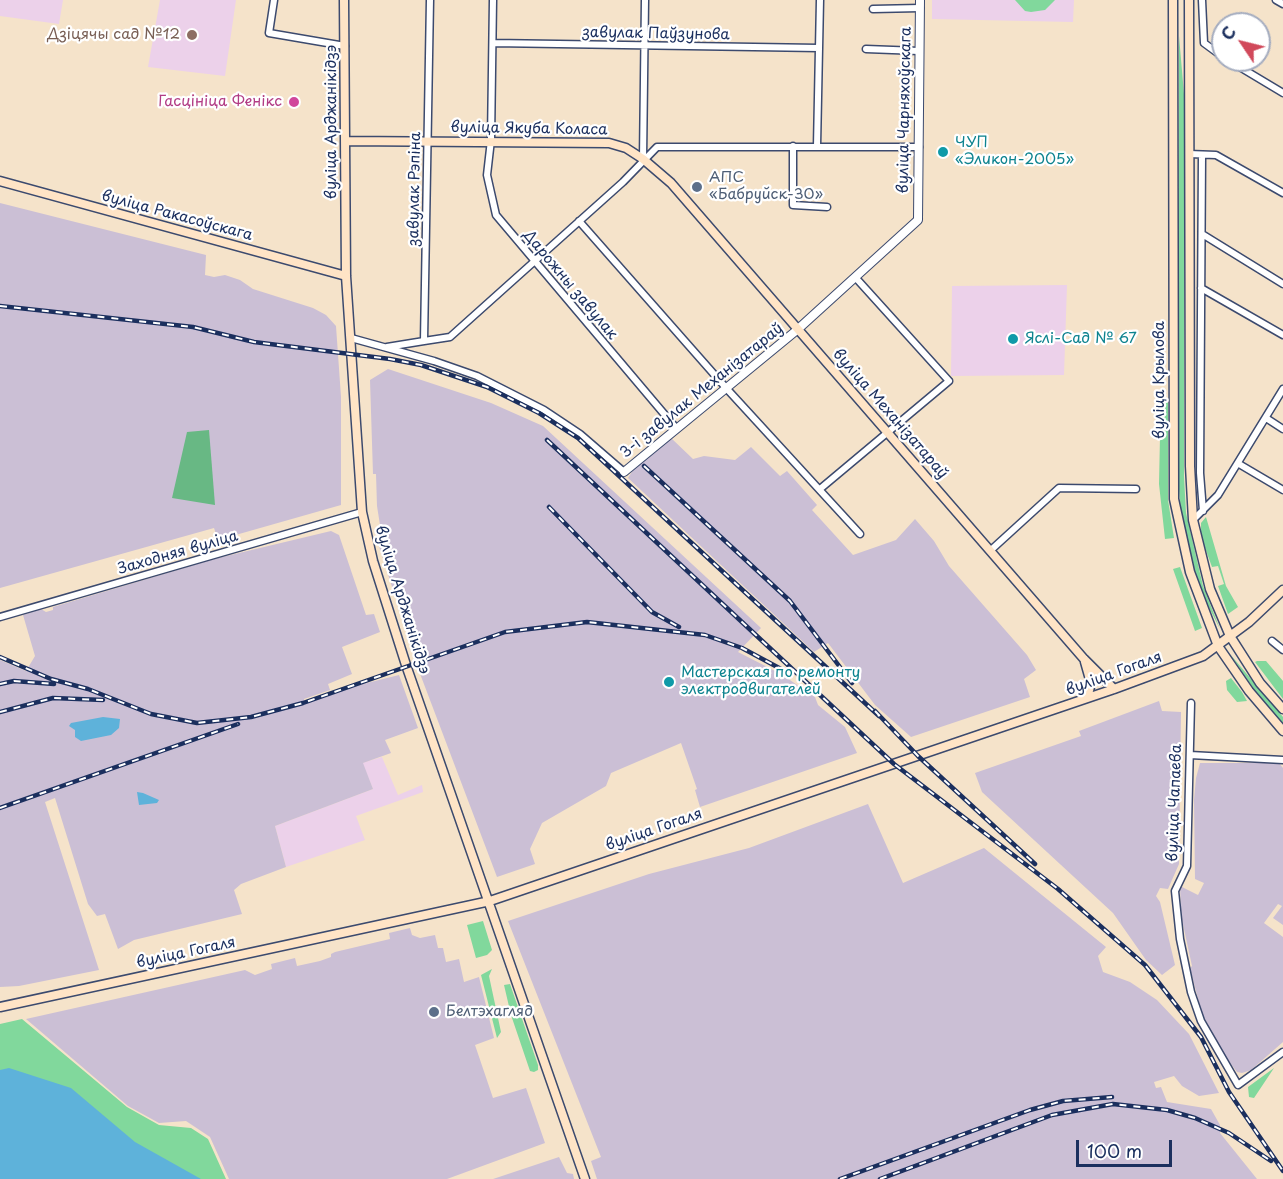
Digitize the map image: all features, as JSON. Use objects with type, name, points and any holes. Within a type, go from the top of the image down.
[{"type":"main road","name":"вуліца Арджанікідзэ","points":[[344,0],[346,276],[362,512],[373,561],[406,665],[585,1179]]},
{"type":"main road","name":"вуліца Крылова","points":[[1173,0],[1174,499],[1190,572],[1218,646],[1249,691],[1283,731]]},
{"type":"main road","name":"вуліца Крылова","points":[[1189,0],[1190,466],[1193,520],[1210,590],[1230,636],[1260,683],[1283,709]]},
{"type":"main road","points":[[1173,29],[1189,31]]},
{"type":"main road","name":"вуліца Якуба Коласа","points":[[346,141],[491,140],[609,143],[626,148],[643,159]]},
{"type":"main road","name":"вуліца Механізатараў","points":[[643,159],[671,183],[1084,659],[1114,689]]},
{"type":"main road","name":"вуліца Ракасоўскага","points":[[0,181],[346,276]]},
{"type":"main road","name":"вуліца Гогаля","points":[[0,1007],[490,901],[1087,699],[1203,656],[1218,646],[1283,590]]},
{"type":"main road","points":[[1084,659],[1091,683],[1087,699]]},
{"type":"street","points":[[274,0],[269,33],[345,46]]},
{"type":"street","name":"завулак Рэпіна","points":[[424,341],[430,0]]},
{"type":"street","name":"Дарожны завулак","points":[[493,0],[491,140],[487,175],[491,204],[496,215],[533,261],[676,428]]},
{"type":"street","points":[[643,159],[645,0]]},
{"type":"street","points":[[817,146],[820,0]]},
{"type":"street","points":[[1202,0],[1204,43],[1211,48]]},
{"type":"street","points":[[1276,0],[1283,4]]},
{"type":"street","points":[[873,9],[920,4]]},
{"type":"street","name":"вуліца Чарняхоўскага","points":[[918,220],[920,4]]},
{"type":"street","name":"завулак Паўзунова","points":[[493,43],[819,48]]},
{"type":"street","points":[[866,49],[919,51]]},
{"type":"street","points":[[1248,72],[1283,93]]},
{"type":"street","points":[[793,146],[792,205],[827,207]]},
{"type":"street","points":[[387,347],[450,337],[623,182],[657,147],[919,147]]},
{"type":"street","points":[[1189,154],[1216,155],[1283,193]]},
{"type":"street","points":[[1202,156],[1203,511]]},
{"type":"street","name":"3-і завулак Механізатараў","points":[[351,338],[477,376],[544,410],[580,434],[624,472],[797,330],[918,220]]},
{"type":"street","points":[[579,221],[727,389],[860,534]]},
{"type":"street","points":[[1202,234],[1283,284]]},
{"type":"street","points":[[820,489],[949,381],[855,277]]},
{"type":"street","points":[[1201,288],[1283,335]]},
{"type":"street","points":[[1193,520],[1218,495],[1283,389]]},
{"type":"street","points":[[1266,418],[1283,429]]},
{"type":"street","points":[[1239,464],[1283,490]]},
{"type":"street","points":[[991,550],[1059,488],[1136,489]]},
{"type":"street","name":"Заходняя вуліца","points":[[0,617],[362,512]]},
{"type":"street","points":[[1272,641],[1283,650]]},
{"type":"street","name":"вуліца Чапаева","points":[[1191,703],[1187,866],[1175,891],[1191,992],[1201,1021],[1238,1085],[1283,1052]]},
{"type":"street","points":[[1190,755],[1281,759]]},
{"type":"shaded area","points":[[0,0],[63,0],[59,24],[0,16]]},
{"type":"shaded area","name":"Дзіцячы сад №12","points":[[160,0],[236,0],[225,76],[148,67]]},
{"type":"shaded area","points":[[932,0],[1074,0],[1073,22],[932,19]]},
{"type":"shaded area","points":[[0,203],[206,255],[205,275],[214,277],[225,275],[240,280],[253,289],[313,308],[326,315],[336,326],[341,397],[341,505],[218,540],[214,528],[0,588]]},
{"type":"shaded area","points":[[1067,285],[1064,375],[951,376],[952,286]]},
{"type":"shaded area","points":[[388,369],[491,403],[543,426],[761,628],[738,652],[781,674],[815,697],[818,705],[845,727],[857,753],[700,807],[695,790],[697,789],[681,743],[611,773],[606,786],[542,823],[530,849],[535,864],[497,877],[419,671],[378,543],[385,539],[384,525],[380,525],[377,506],[376,474],[373,474],[370,380]]},
{"type":"shaded area","points":[[670,437],[693,459],[704,456],[735,460],[751,447],[780,476],[787,471],[817,505],[812,510],[853,555],[896,540],[915,519],[934,541],[949,566],[1027,655],[1036,670],[1024,679],[1030,697],[911,737],[875,705],[828,643],[814,652],[628,478],[635,467]]},
{"type":"shaded area","points":[[331,531],[339,535],[366,615],[374,614],[380,632],[342,647],[352,674],[328,684],[330,690],[304,699],[305,703],[355,686],[399,675],[418,728],[385,740],[391,753],[363,763],[373,789],[275,826],[286,867],[241,884],[234,890],[242,914],[134,940],[118,949],[105,914],[97,916],[88,904],[55,798],[45,802],[99,970],[19,986],[0,987],[0,660],[26,671],[35,656],[23,615],[41,609],[46,612],[53,610],[53,607],[214,559]]},
{"type":"shaded area","points":[[1159,701],[1162,711],[1181,712],[1179,864],[1168,889],[1160,888],[1156,896],[1160,902],[1175,965],[1162,975],[1146,960],[1113,913],[982,792],[975,773],[1081,736],[1079,731]]},
{"type":"shaded area","points":[[382,757],[398,795],[422,785],[423,792],[356,816],[365,840],[286,867],[275,826],[373,789],[362,763]]},
{"type":"shaded area","points":[[1200,763],[1279,763],[1283,768],[1283,925],[1273,918],[1282,906],[1278,904],[1264,923],[1283,937],[1283,1042],[1251,1070],[1242,1073],[1237,1072],[1227,1059],[1202,1014],[1190,968],[1192,966],[1181,915],[1180,886],[1198,895],[1204,883],[1195,879],[1194,800]]},
{"type":"shaded area","points":[[868,804],[903,883],[984,848],[1106,947],[1098,956],[1103,972],[1130,982],[1157,1000],[1189,1034],[1219,1093],[1199,1096],[1182,1086],[1174,1076],[1154,1082],[1156,1088],[1161,1087],[1167,1102],[1211,1109],[1220,1125],[1220,1133],[1257,1179],[597,1179],[591,1161],[601,1157],[508,921],[649,874],[749,848]]},
{"type":"shaded area","points":[[410,928],[412,935],[420,938],[435,935],[438,948],[443,948],[446,962],[459,959],[464,982],[479,977],[494,1038],[475,1045],[493,1098],[526,1088],[545,1143],[447,1179],[229,1179],[210,1137],[186,1121],[159,1123],[128,1106],[26,1019],[245,970],[255,975],[272,969],[271,964],[295,958],[297,966],[320,961],[331,957],[331,954],[335,952],[390,939],[389,933]]},
{"type":"shaded area","points":[[559,1157],[567,1173],[573,1174],[574,1179],[493,1179]]},
{"type":"green space","points":[[1015,0],[1055,0],[1045,10],[1031,12],[1025,11]]},
{"type":"green space","points":[[1179,36],[1184,94],[1184,476],[1186,513],[1203,586],[1220,629],[1199,588],[1181,512],[1178,478]]},
{"type":"green space","points":[[1161,389],[1168,403],[1168,500],[1174,538],[1165,539],[1159,484]]},
{"type":"green space","points":[[209,430],[215,505],[172,498],[187,432]]},
{"type":"green space","points":[[1206,517],[1226,586],[1238,607],[1228,614],[1218,586],[1224,584],[1218,566],[1212,567],[1201,537],[1201,523]]},
{"type":"green space","points":[[1180,567],[1202,628],[1195,631],[1173,569]]},
{"type":"green space","points":[[1230,654],[1283,717],[1283,724],[1254,689]]},
{"type":"green space","points":[[1266,661],[1283,681],[1283,699],[1255,662]]},
{"type":"green space","points":[[1231,678],[1247,701],[1237,702],[1227,690],[1226,681]]},
{"type":"green space","points":[[483,921],[492,950],[487,955],[476,958],[467,925]]},
{"type":"green space","points":[[492,969],[489,976],[501,1032],[497,1038],[481,975]]},
{"type":"green space","points":[[510,984],[538,1065],[538,1070],[534,1072],[530,1071],[511,1015],[504,985]]},
{"type":"green space","points":[[22,1019],[127,1107],[159,1125],[191,1128],[208,1139],[226,1179],[0,1179],[0,1024]]},
{"type":"green space","points":[[1274,1068],[1254,1098],[1249,1097],[1248,1087]]},
{"type":"water","points":[[103,717],[120,719],[119,728],[111,735],[81,741],[75,737],[75,730],[69,726],[71,723]]},
{"type":"water","points":[[137,792],[159,800],[157,803],[139,805]]},
{"type":"water","points":[[9,1068],[71,1088],[135,1142],[201,1179],[0,1179],[0,1070]]},
{"type":"railway","points":[[0,306],[193,327],[254,342],[390,359],[421,365],[487,387],[539,413],[578,438],[879,716]]},
{"type":"railway","points":[[547,440],[894,764],[1058,889],[1145,965],[1201,1037],[1229,1092],[1283,1171]]},
{"type":"railway","points":[[644,466],[790,601],[852,683]]},
{"type":"railway","points":[[549,507],[652,612],[679,627]]},
{"type":"railway","points":[[0,657],[51,679],[88,689],[151,714],[197,723],[251,717],[303,703],[505,632],[587,622],[705,635],[742,648],[781,669]]},
{"type":"railway","points":[[0,684],[14,681],[54,684]]},
{"type":"railway","points":[[0,712],[53,698],[103,700]]},
{"type":"railway","points":[[875,711],[918,756],[1035,864]]},
{"type":"railway","points":[[0,808],[238,724]]},
{"type":"railway","points":[[840,1179],[1030,1110],[1063,1101],[1112,1097]]},
{"type":"railway","points":[[880,1179],[1052,1115],[1113,1104],[1167,1110],[1195,1118],[1229,1133],[1271,1161]]},
{"type":"place","name":"Дзіцячы сад №12","points":[[192,35]]},
{"type":"place","name":"Гасцініца Фенікс","points":[[294,102]]},
{"type":"place","name":"ЧУП «Эликон-2005»","points":[[943,152]]},
{"type":"place","name":"АПС «Бабруйск-30»","points":[[697,187]]},
{"type":"place","name":"Яслі-Сад № 67","points":[[1013,339]]},
{"type":"place","name":"Мастерская по ремонту электродвигателей","points":[[669,682]]},
{"type":"place","name":"Белтэхагляд","points":[[434,1012]]}]
